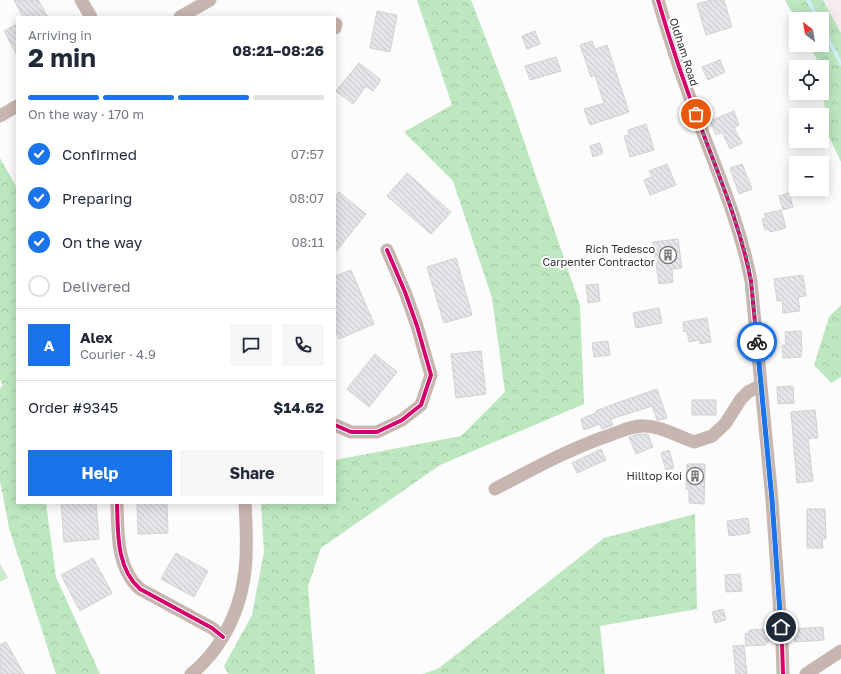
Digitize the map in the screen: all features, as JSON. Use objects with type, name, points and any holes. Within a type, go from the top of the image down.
[{"type":"street","points":[[80,0],[89,16]]},
{"type":"street","points":[[182,16],[210,0]]},
{"type":"street","name":"Oldham Road","points":[[658,0],[674,53],[729,203],[746,256],[751,281],[773,508],[782,643],[782,674]]},
{"type":"street","points":[[0,116],[16,107]]},
{"type":"street","points":[[336,425],[351,432],[377,432],[402,420],[421,405],[431,375],[419,332],[405,292],[387,250]]},
{"type":"street","points":[[494,489],[575,448],[600,438],[639,426],[657,428],[694,442],[712,436],[725,424],[741,399],[748,392],[761,385]]},
{"type":"street","points":[[117,504],[121,558],[133,583],[140,589],[212,628],[223,637]]},
{"type":"street","points":[[190,674],[214,652],[230,625],[237,608],[244,581],[246,553],[245,504]]},
{"type":"street","points":[[806,674],[841,651]]},
{"type":"shaded area","points":[[823,0],[841,0],[841,33]]},
{"type":"green space","points":[[417,0],[471,0],[513,109],[580,305],[584,404],[440,465],[321,548],[308,586],[315,674],[228,674],[224,666],[252,615],[264,552],[261,504],[336,504],[336,460],[461,436],[505,392],[492,298],[453,181],[404,132],[452,105]]},
{"type":"green space","points":[[785,0],[823,0],[841,33],[841,162],[829,136],[829,108],[825,108],[824,100],[829,100],[829,60],[817,60],[813,52],[829,52],[829,12],[792,12]]},
{"type":"green space","points":[[0,158],[16,186],[16,504],[46,504],[56,577],[100,674],[56,674],[9,528],[0,481],[0,388],[3,385],[0,380]]},
{"type":"green space","points":[[841,305],[841,377],[831,383],[814,365],[829,317]]},
{"type":"green space","points":[[695,514],[697,609],[600,626],[605,674],[423,674],[439,668],[604,538]]},
{"type":"green space","points":[[0,563],[8,578],[0,582]]},
{"type":"building","points":[[14,0],[38,0],[47,16],[22,16]]},
{"type":"building","points":[[711,0],[724,0],[732,27],[706,35],[697,4]]},
{"type":"building","points":[[377,11],[397,15],[390,52],[370,48]]},
{"type":"building","points":[[16,25],[16,53],[4,31]]},
{"type":"building","points":[[535,31],[540,44],[527,49],[522,36]]},
{"type":"building","points":[[592,41],[595,49],[607,45],[629,112],[590,125],[584,109],[604,103],[595,75],[591,77],[580,45]]},
{"type":"building","points":[[556,57],[561,71],[530,80],[525,66]]},
{"type":"building","points":[[720,60],[725,72],[708,80],[702,67]]},
{"type":"building","points":[[359,63],[381,80],[373,91],[366,86],[353,104],[336,91]]},
{"type":"building","points":[[734,111],[739,125],[734,128],[742,143],[730,149],[722,132],[716,135],[710,121]]},
{"type":"building","points":[[646,124],[654,150],[630,157],[624,136],[629,135],[628,130]]},
{"type":"building","points":[[600,143],[603,153],[593,157],[590,146]]},
{"type":"building","points":[[667,164],[676,185],[650,195],[644,180],[652,177],[649,171]]},
{"type":"building","points":[[742,164],[752,189],[739,194],[730,168]]},
{"type":"building","points":[[407,173],[451,212],[431,234],[387,196]]},
{"type":"building","points":[[339,192],[366,214],[336,252],[336,196]]},
{"type":"building","points":[[789,193],[793,207],[783,210],[779,196]]},
{"type":"building","points":[[781,210],[786,228],[770,232],[769,229],[765,230],[762,219],[766,218],[764,214]]},
{"type":"building","name":"Rich Tedesco Carpenter Contractor","points":[[678,239],[682,268],[672,269],[673,282],[659,284],[653,242]]},
{"type":"building","points":[[456,258],[472,315],[444,323],[427,267]]},
{"type":"building","points":[[351,270],[374,324],[339,339],[336,332],[336,276]]},
{"type":"building","points":[[803,275],[806,296],[798,297],[800,311],[783,313],[782,300],[777,301],[774,279]]},
{"type":"building","points":[[598,284],[600,301],[588,303],[586,285]]},
{"type":"building","points":[[659,308],[662,323],[636,328],[633,313]]},
{"type":"building","points":[[707,318],[711,342],[700,344],[700,340],[689,342],[687,331],[684,332],[683,322]]},
{"type":"building","points":[[801,331],[801,357],[783,358],[782,345],[786,345],[785,332]]},
{"type":"building","points":[[608,341],[610,355],[594,357],[592,343]]},
{"type":"building","points":[[481,351],[486,394],[456,398],[451,354]]},
{"type":"building","points":[[375,354],[397,372],[369,407],[347,389]]},
{"type":"building","points":[[793,386],[794,403],[778,404],[777,387]]},
{"type":"building","points":[[657,389],[667,418],[657,420],[652,406],[611,419],[613,425],[602,429],[600,424],[584,430],[581,419],[611,405]]},
{"type":"building","points":[[692,400],[716,400],[716,415],[692,415]]},
{"type":"building","points":[[815,410],[818,438],[808,439],[813,481],[797,483],[791,412]]},
{"type":"building","points":[[638,434],[648,434],[653,447],[636,454],[629,437]]},
{"type":"building","points":[[601,449],[606,460],[577,473],[572,463]]},
{"type":"building","points":[[669,450],[674,468],[666,470],[661,453]]},
{"type":"building","name":"Hilltop Koi","points":[[687,464],[705,464],[704,504],[689,503],[689,489],[686,489]]},
{"type":"building","points":[[61,504],[96,504],[99,539],[64,542]]},
{"type":"building","points":[[137,504],[167,504],[168,533],[138,534]]},
{"type":"building","points":[[807,509],[825,509],[826,539],[822,539],[823,548],[807,548]]},
{"type":"building","points":[[748,518],[750,533],[729,536],[727,521]]},
{"type":"building","points":[[176,553],[208,571],[194,597],[161,579]]},
{"type":"building","points":[[93,558],[112,593],[80,611],[61,575]]},
{"type":"building","points":[[740,574],[742,591],[726,592],[725,575]]},
{"type":"building","points":[[723,609],[726,620],[715,623],[712,612]]},
{"type":"building","points":[[823,627],[824,640],[795,642],[794,629]]},
{"type":"building","points":[[768,629],[769,642],[766,642],[766,645],[746,646],[745,634],[749,633],[749,630]]},
{"type":"building","points":[[6,642],[24,674],[0,674],[0,645]]},
{"type":"building","points":[[744,645],[747,674],[736,674],[733,646]]},
{"type":"waterway","points":[[808,0],[814,12]]},
{"type":"waterway","points":[[829,41],[841,64]]},
{"type":"cycle path","points":[[658,0],[685,83],[736,224],[751,281],[772,500],[783,674]]},
{"type":"cycle path","points":[[336,425],[351,432],[377,432],[402,420],[421,405],[431,375],[417,326],[405,292],[387,250]]},
{"type":"cycle path","points":[[117,504],[118,537],[122,560],[126,571],[132,580],[140,589],[212,628],[223,637]]},
{"type":"way so far","points":[[696,114],[740,234],[746,256],[751,281],[757,342]]},
{"type":"place","name":"Rich Tedesco Carpenter Contractor","points":[[668,255]]},
{"type":"place","name":"Hilltop Koi","points":[[695,476]]},
{"type":"route","points":[[757,342],[772,500],[781,627]]}]
